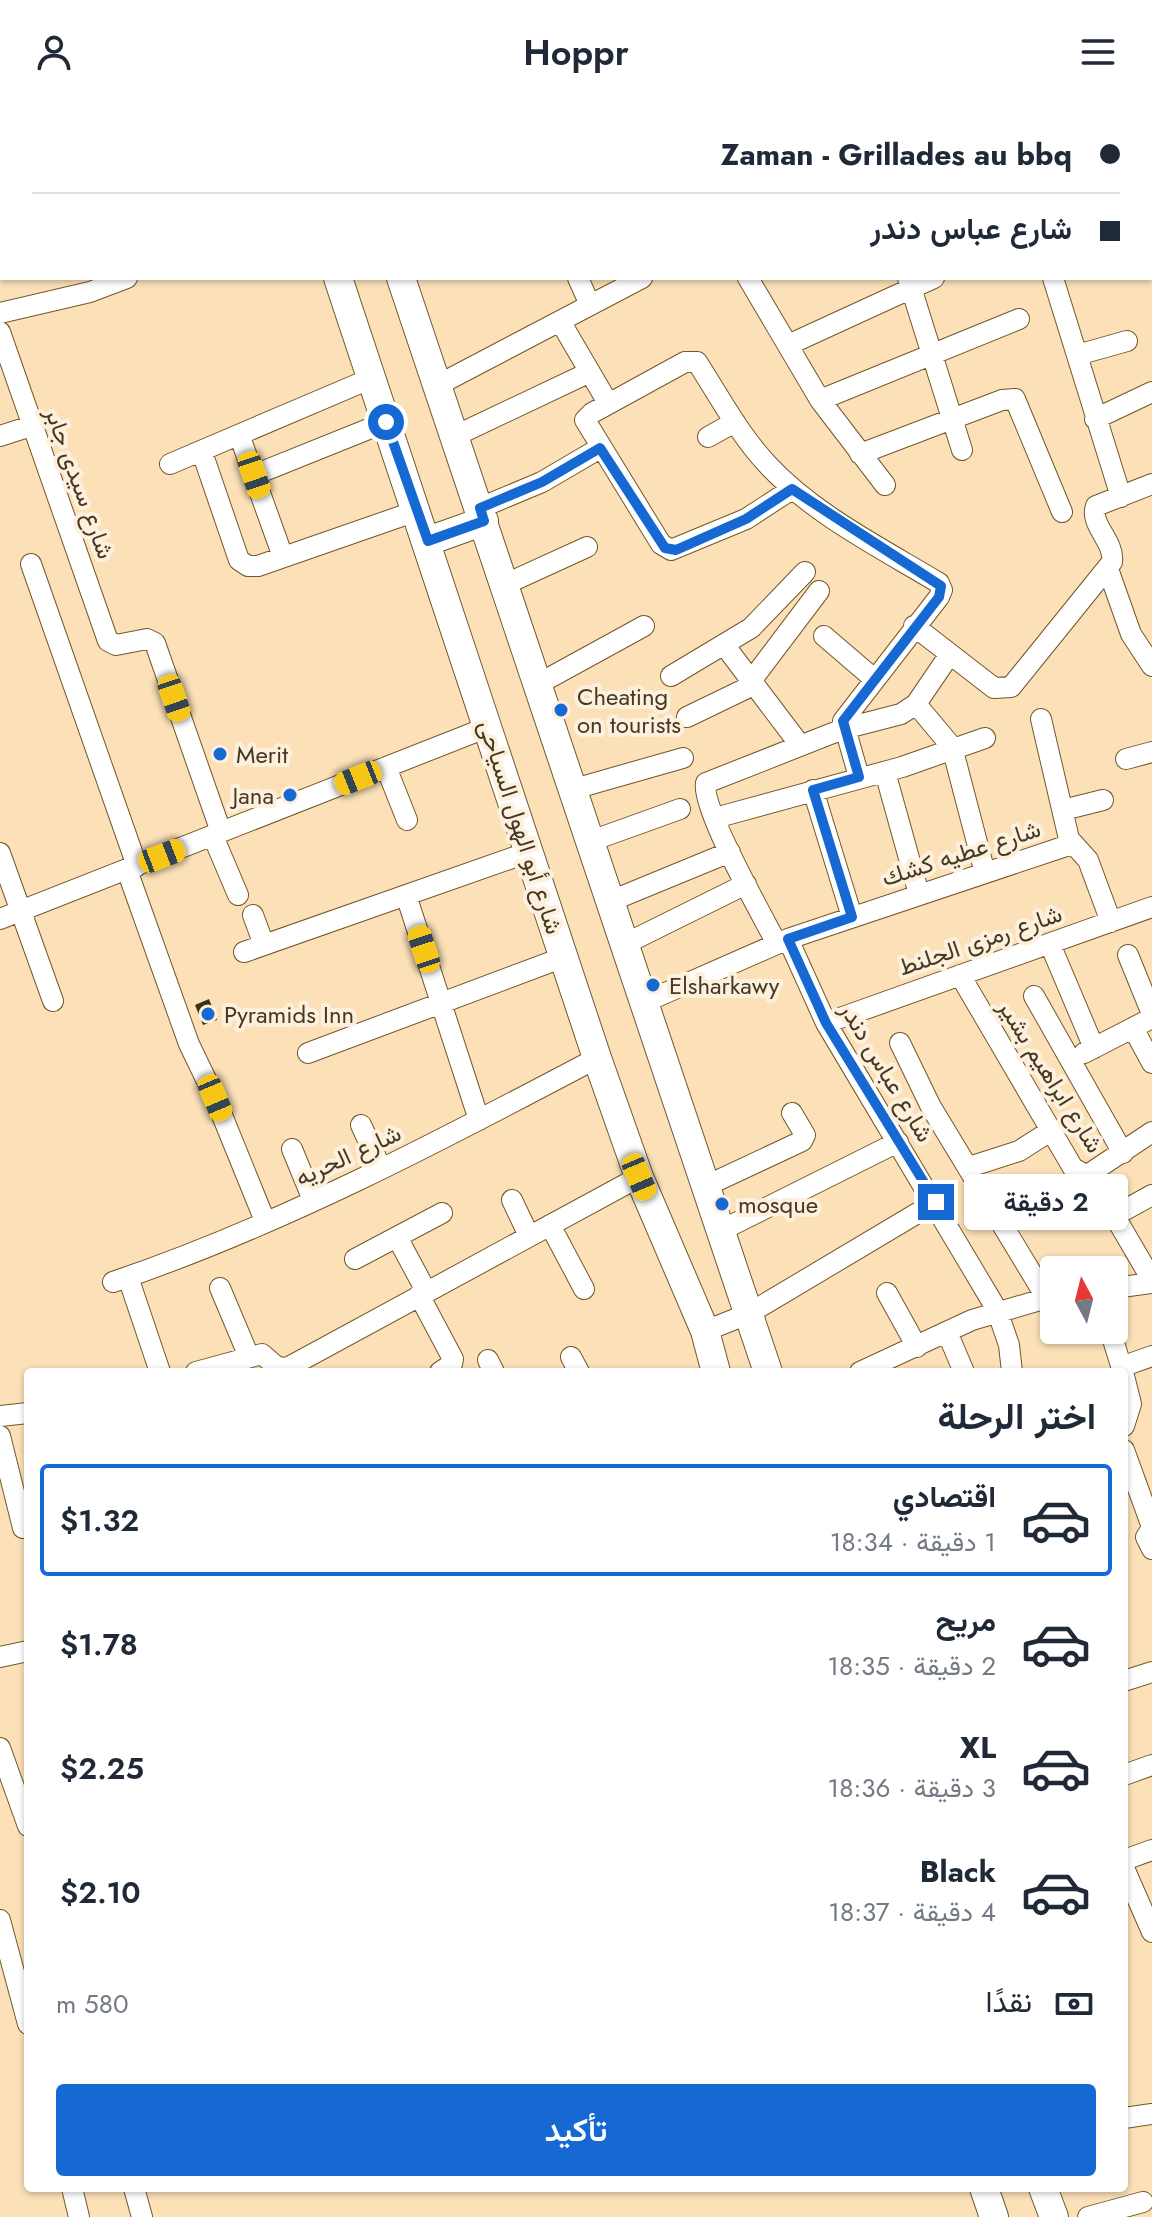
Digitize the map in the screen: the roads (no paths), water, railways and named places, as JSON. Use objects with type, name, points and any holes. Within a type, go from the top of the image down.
[{"type":"main road","name":"شارع أبو الهول السياحى","points":[[339,280],[428,541],[597,1058],[639,1177],[705,1331],[715,1368]]},
{"type":"main road","points":[[402,280],[540,683],[767,1368]]},
{"type":"main road","points":[[428,541],[482,515]]},
{"type":"main road","points":[[985,2192],[994,2217]]},
{"type":"main road","points":[[1045,2192],[1054,2217]]},
{"type":"street","points":[[0,313],[90,292],[122,280]]},
{"type":"street","points":[[579,280],[590,305]]},
{"type":"street","points":[[438,385],[638,280]]},
{"type":"street","points":[[749,280],[820,400],[885,485]]},
{"type":"street","points":[[1054,280],[1121,497]]},
{"type":"street","points":[[788,345],[910,283],[962,450]]},
{"type":"street","points":[[820,400],[1019,319]]},
{"type":"street","points":[[560,321],[608,403]]},
{"type":"street","name":"شارع سيدى جابر","points":[[0,332],[108,641],[119,645],[147,639],[155,643],[217,834]]},
{"type":"street","points":[[1077,355],[1127,341]]},
{"type":"street","points":[[792,489],[746,519],[671,550],[661,544],[585,420],[608,403],[685,362],[697,362],[735,422],[767,464],[792,489],[939,583],[942,594],[847,711],[843,729],[859,777]]},
{"type":"street","points":[[455,436],[590,372]]},
{"type":"street","points":[[170,464],[240,437],[372,378]]},
{"type":"street","points":[[1095,419],[1152,392]]},
{"type":"street","points":[[860,454],[1008,398],[1019,404],[1062,512]]},
{"type":"street","points":[[254,475],[386,422]]},
{"type":"street","points":[[708,437],[735,422]]},
{"type":"street","points":[[0,436],[31,426]]},
{"type":"street","points":[[240,437],[283,557]]},
{"type":"street","points":[[482,515],[600,448]]},
{"type":"street","points":[[202,452],[239,560],[253,567],[416,511]]},
{"type":"street","points":[[914,626],[994,688],[1007,690],[1108,569],[1113,555],[1095,517],[1099,503],[1152,484]]},
{"type":"street","points":[[506,584],[587,547]]},
{"type":"street","points":[[31,564],[189,1044],[219,1107],[265,1221]]},
{"type":"street","points":[[1108,569],[1148,656]]},
{"type":"street","points":[[671,676],[751,628],[805,572]]},
{"type":"street","points":[[687,717],[745,689],[819,591]]},
{"type":"street","points":[[540,683],[644,626]]},
{"type":"street","points":[[824,636],[873,678]]},
{"type":"street","points":[[725,646],[800,745],[843,729],[893,718],[916,704],[950,654]]},
{"type":"street","points":[[916,704],[952,747],[985,873]]},
{"type":"street","points":[[1041,719],[1072,844],[1088,860],[1111,922]]},
{"type":"street","points":[[10,916],[488,727]]},
{"type":"street","points":[[715,818],[885,772],[985,738]]},
{"type":"street","name":"شارع عباس دندر","points":[[800,745],[706,783],[704,788],[746,884],[997,1310],[1009,1345],[1012,1368]]},
{"type":"street","points":[[1126,759],[1152,752]]},
{"type":"street","points":[[574,789],[683,758]]},
{"type":"street","points":[[386,767],[407,820]]},
{"type":"street","points":[[885,772],[919,894]]},
{"type":"street","points":[[813,790],[852,917]]},
{"type":"street","points":[[1063,810],[1103,800]]},
{"type":"street","points":[[591,841],[680,809]]},
{"type":"street","points":[[217,834],[238,895]]},
{"type":"street","name":"شارع عطيه كشك","points":[[645,1002],[782,941],[1072,844]]},
{"type":"street","points":[[253,915],[254,949],[529,852]]},
{"type":"street","points":[[611,901],[730,852]]},
{"type":"street","points":[[0,853],[10,916],[53,1001]]},
{"type":"street","points":[[625,944],[746,884]]},
{"type":"street","points":[[406,895],[479,1120]]},
{"type":"street","name":"شارع رمزى الجلنط","points":[[826,1023],[1152,907]]},
{"type":"street","points":[[1050,944],[1094,1048]]},
{"type":"street","points":[[1070,1060],[1152,1016],[1128,955]]},
{"type":"street","points":[[308,1053],[564,957]]},
{"type":"street","name":"شارع ابراهيم بشير","points":[[960,975],[1073,1168],[1089,1174],[1152,1282]]},
{"type":"street","points":[[1034,996],[1123,1153]]},
{"type":"street","points":[[1133,1028],[1152,1063]]},
{"type":"street","points":[[900,1043],[931,1107],[1040,1280]]},
{"type":"street","name":"شارع الحريه","points":[[158,1368],[121,1280],[313,1200],[479,1120],[597,1058]]},
{"type":"street","points":[[706,1186],[802,1141],[805,1135],[792,1113]]},
{"type":"street","points":[[361,1125],[381,1168]]},
{"type":"street","points":[[969,1167],[1019,1151],[1052,1130]]},
{"type":"street","points":[[1089,1174],[1152,1132]]},
{"type":"street","points":[[720,1231],[898,1142]]},
{"type":"street","points":[[292,1149],[313,1200]]},
{"type":"street","points":[[210,1368],[266,1355],[277,1367],[287,1368],[639,1177]]},
{"type":"street","points":[[1114,1216],[1152,1195]]},
{"type":"street","points":[[512,1200],[529,1236]]},
{"type":"street","points":[[705,1331],[748,1314],[936,1202]]},
{"type":"street","points":[[355,1259],[442,1213]]},
{"type":"street","points":[[550,1225],[584,1289]]},
{"type":"street","points":[[397,1237],[453,1359],[446,1368]]},
{"type":"street","points":[[1128,1286],[1152,1282]]},
{"type":"street","points":[[220,1288],[249,1357]]},
{"type":"street","points":[[887,1293],[917,1347]]},
{"type":"street","points":[[869,1368],[997,1310],[1040,1299]]},
{"type":"street","points":[[947,1332],[962,1368]]},
{"type":"street","points":[[1114,1344],[1122,1368]]},
{"type":"street","points":[[1128,1369],[1152,1356]]},
{"type":"street","points":[[1128,1392],[1131,1404],[1128,1413]]},
{"type":"street","points":[[0,1416],[24,1413]]},
{"type":"street","points":[[0,1436],[23,1528]]},
{"type":"street","points":[[1128,1463],[1151,1536]]},
{"type":"street","points":[[0,1657],[24,1652]]},
{"type":"street","points":[[1128,1680],[1152,1672]]},
{"type":"street","points":[[0,1748],[6,1779],[24,1817]]},
{"type":"street","points":[[1128,1774],[1152,1765]]},
{"type":"street","points":[[1128,1859],[1152,1850]]},
{"type":"street","points":[[1128,1877],[1152,1932]]},
{"type":"street","points":[[0,1920],[24,2009]]},
{"type":"street","points":[[1128,2117],[1152,2114]]},
{"type":"street","points":[[73,2192],[79,2217]]},
{"type":"street","points":[[135,2192],[142,2217]]},
{"type":"street","points":[[1088,2217],[1143,2202]]},
{"type":"place","name":"Cheating on tourists","points":[[561,710]]},
{"type":"place","name":"Merit","points":[[220,754]]},
{"type":"place","name":"Jana","points":[[290,795]]},
{"type":"place","name":"Elsharkawy","points":[[653,985]]},
{"type":"place","name":"Pyramids Inn","points":[[208,1014]]},
{"type":"place","name":"mosque","points":[[722,1204]]}]
